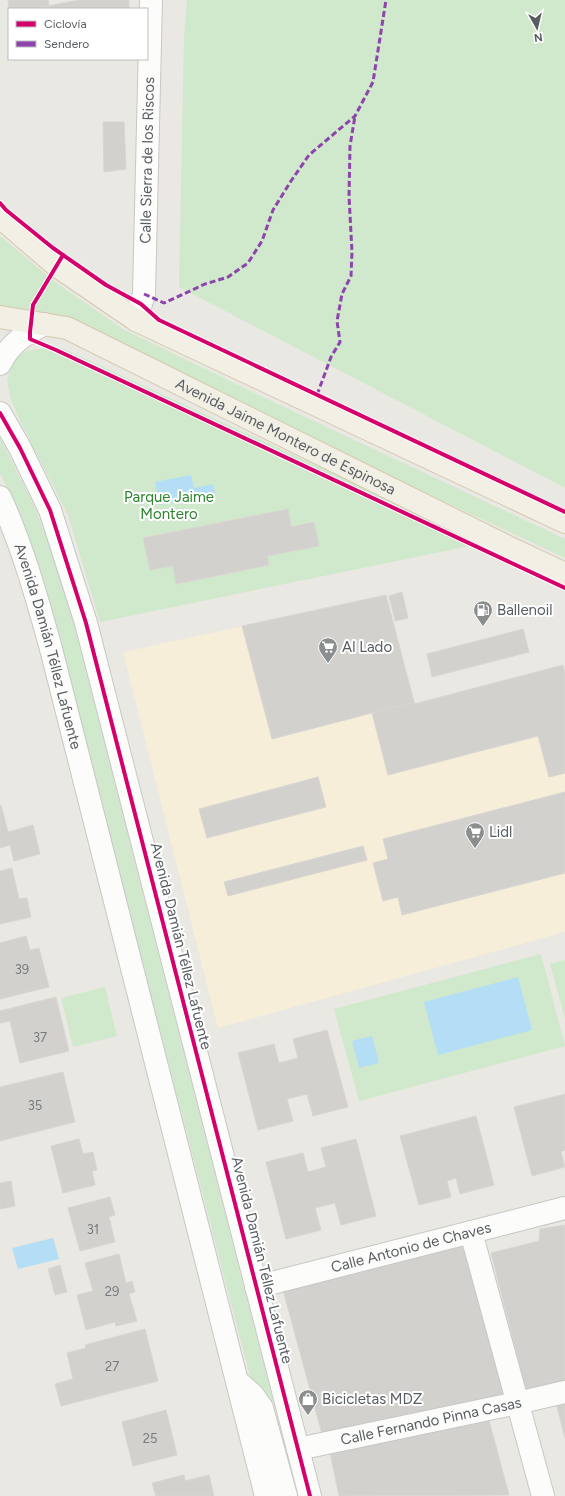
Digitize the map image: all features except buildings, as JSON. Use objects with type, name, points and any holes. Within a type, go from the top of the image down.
[{"type":"main road","points":[[0,217],[57,266],[136,320],[565,522]]},
{"type":"main road","name":"Avenida Jaime Montero de Espinosa","points":[[0,317],[67,328],[565,574]]},
{"type":"street","name":"Calle Sierra de los Riscos","points":[[136,320],[144,294],[151,0]]},
{"type":"street","points":[[0,364],[12,344],[44,324]]},
{"type":"street","name":"Avenida Damián Téllez Lafuente","points":[[0,413],[20,448],[50,510],[86,623],[310,1496]]},
{"type":"street","name":"Avenida Damián Téllez Lafuente","points":[[0,497],[11,520],[25,559],[50,645],[266,1496]]},
{"type":"street","name":"Calle Antonio de Chaves","points":[[256,1287],[565,1208]]},
{"type":"street","points":[[471,1232],[543,1496]]},
{"type":"street","points":[[237,1381],[253,1395],[262,1408],[286,1496]]},
{"type":"street","name":"Calle Fernando Pinna Casas","points":[[298,1449],[565,1392]]},
{"type":"shaded area","points":[[386,595],[414,704],[563,665],[565,673],[565,932],[218,1028],[123,652]]},
{"type":"green space","points":[[187,0],[565,0],[565,488],[179,287],[184,38]]},
{"type":"green space","points":[[0,236],[55,282],[123,329],[265,398],[565,539],[565,558],[41,313],[0,305]]},
{"type":"green space","name":"Parque Jaime Montero","points":[[51,347],[64,349],[484,543],[100,622],[68,515],[19,419],[10,397],[7,380],[15,359],[26,351]]},
{"type":"green space","points":[[0,437],[36,510],[65,589],[273,1401],[268,1402],[252,1384],[43,579],[19,510],[0,473]]},
{"type":"green space","points":[[541,954],[565,1046],[359,1101],[334,1009]]},
{"type":"green space","points":[[565,960],[565,1019],[550,964]]},
{"type":"green space","points":[[105,987],[117,1036],[73,1047],[61,998]]},
{"type":"water","points":[[191,475],[194,488],[213,484],[215,494],[160,505],[155,482]]},
{"type":"water","points":[[518,977],[532,1030],[438,1055],[424,1002]]},
{"type":"water","points":[[372,1036],[379,1063],[359,1068],[352,1041]]},
{"type":"water","points":[[53,1238],[59,1259],[18,1269],[12,1248]]},
{"type":"marked path","points":[[144,294],[164,303],[205,284],[228,277],[248,263],[262,241],[273,210],[291,181],[309,155],[355,116],[373,82],[386,0]]},
{"type":"marked path","points":[[317,395],[331,357],[340,342],[337,321],[342,294],[351,276],[352,252],[349,196],[350,146],[355,116]]},
{"type":"cycle path","points":[[0,203],[6,210],[53,248],[106,285],[141,304],[159,320],[565,512]]},
{"type":"cycle path","points":[[63,255],[33,305],[30,339],[565,588]]},
{"type":"cycle path","points":[[0,413],[20,448],[50,510],[86,623],[310,1496]]},
{"type":"place","name":"Ballenoil","points":[[483,627]]},
{"type":"place","name":"Al Lado","points":[[328,664]]},
{"type":"place","name":"Lidl","points":[[475,849]]},
{"type":"place","name":"Bicicletas MDZ","points":[[308,1416]]}]
